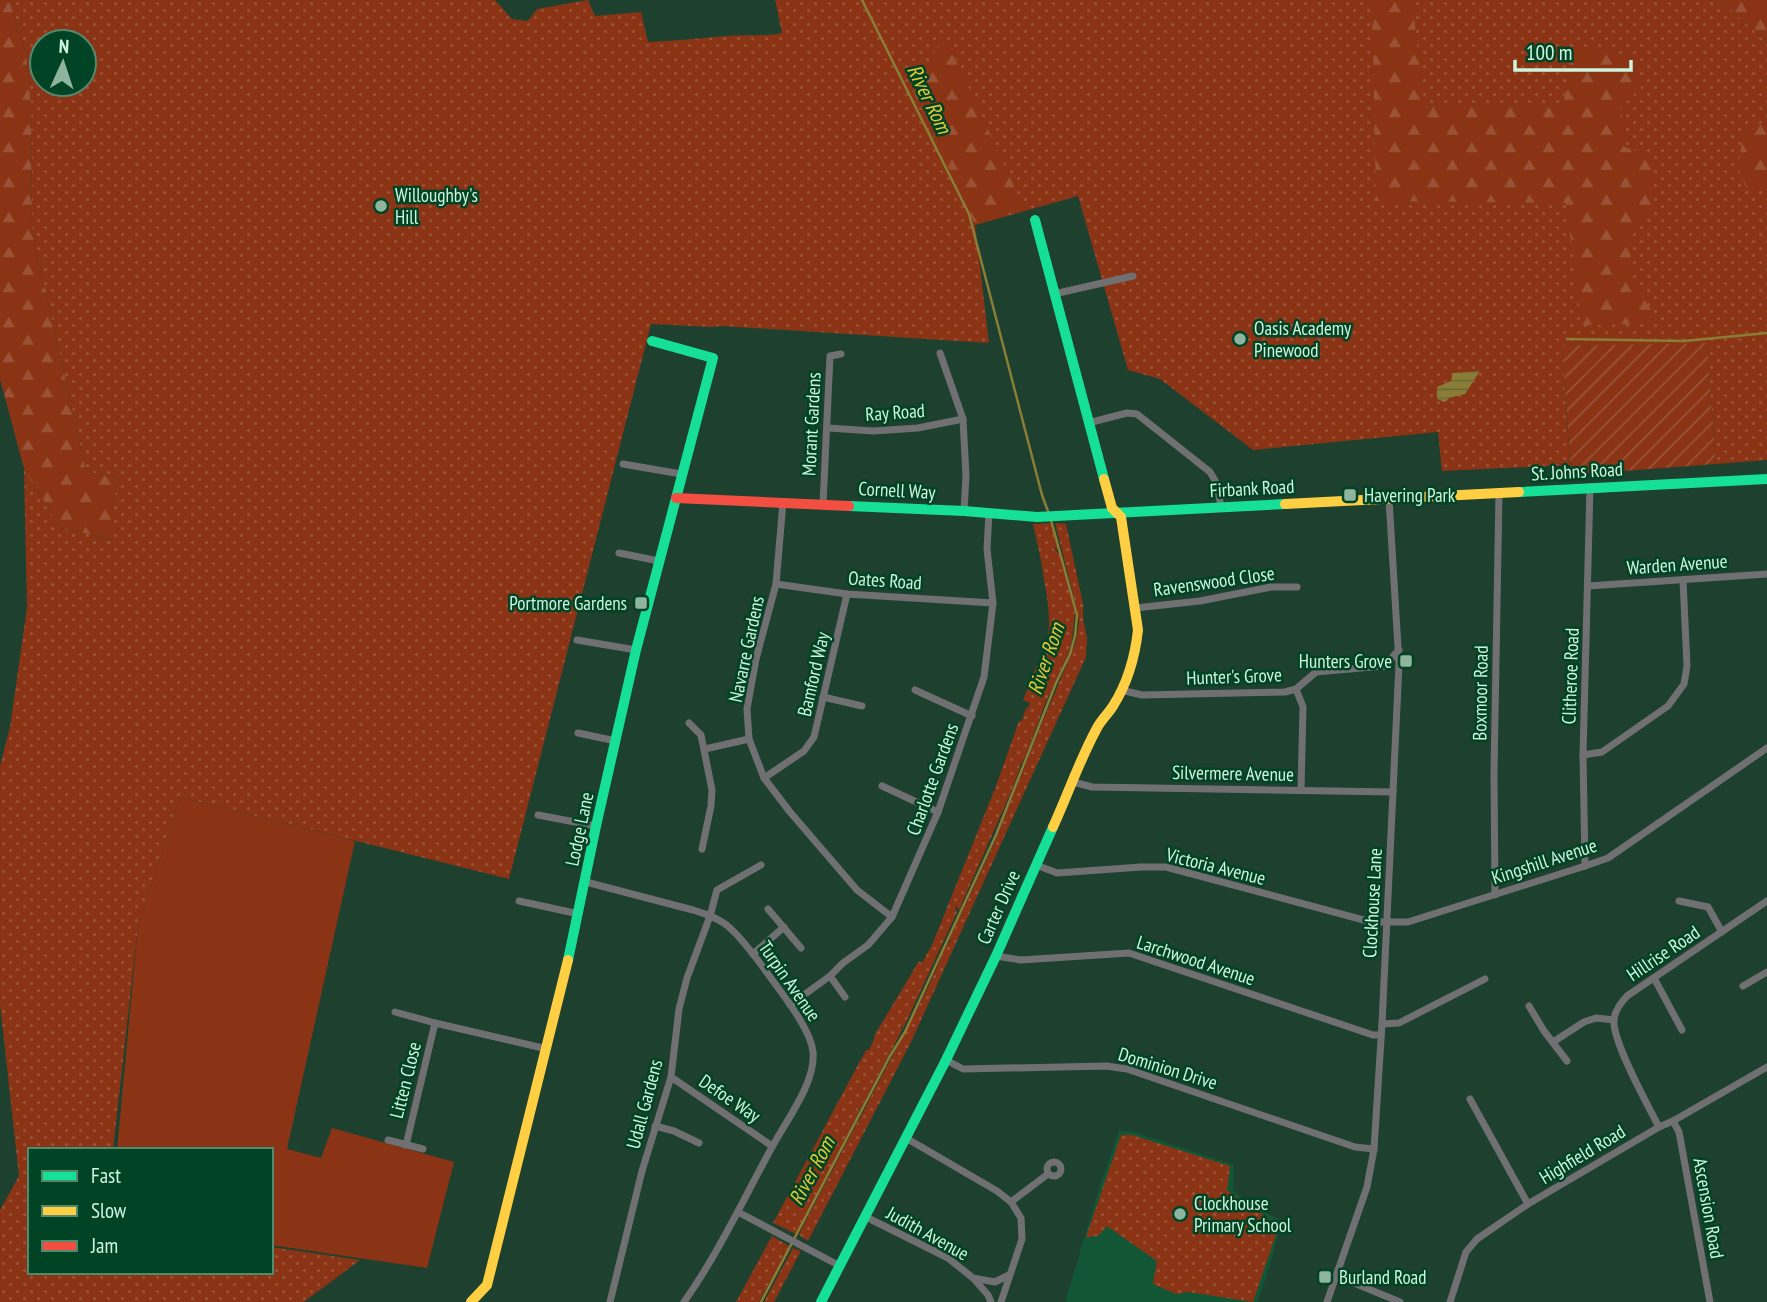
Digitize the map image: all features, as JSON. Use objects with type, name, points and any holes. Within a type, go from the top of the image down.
[{"type":"street","name":"Carter Drive","points":[[821,1302],[947,1060],[1098,725],[1111,710],[1121,691],[1138,644],[1121,517],[1112,508],[1035,220]]},
{"type":"street","points":[[1054,294],[1133,276]]},
{"type":"street","name":"Lodge Lane","points":[[471,1302],[487,1285],[579,914],[636,650],[713,358],[652,341]]},
{"type":"street","points":[[940,354],[963,419],[966,476],[964,511]]},
{"type":"street","name":"Morant Gardens","points":[[823,504],[830,356],[841,355]]},
{"type":"street","points":[[1088,424],[1127,413],[1136,414],[1210,472],[1217,484],[1221,507]]},
{"type":"street","name":"Ray Road","points":[[828,428],[873,431],[918,428],[963,419]]},
{"type":"street","points":[[623,464],[681,474]]},
{"type":"street","name":"St. Johns Road","points":[[1389,499],[1767,479]]},
{"type":"street","name":"Clitheroe Road","points":[[1585,866],[1583,755],[1590,488]]},
{"type":"street","name":"Boxmoor Road","points":[[1495,894],[1494,773],[1499,493]]},
{"type":"street","name":"Cornell Way","points":[[676,498],[1041,517],[1116,513]]},
{"type":"street","name":"Firbank Road","points":[[1116,513],[1389,499]]},
{"type":"street","name":"Clockhouse Lane","points":[[1327,1302],[1367,1187],[1374,1149],[1399,678],[1389,499]]},
{"type":"street","name":"Navarre Gardens","points":[[783,502],[776,584],[756,659],[747,709],[749,739],[764,778],[790,812],[858,890],[892,917]]},
{"type":"street","name":"Charlotte Gardens","points":[[790,1005],[868,944],[892,917],[938,811],[984,677],[992,603],[987,550],[989,513]]},
{"type":"street","points":[[619,553],[659,561]]},
{"type":"street","name":"Warden Avenue","points":[[1588,586],[1767,574]]},
{"type":"street","points":[[1583,755],[1602,752],[1668,706],[1684,684],[1687,666],[1683,580]]},
{"type":"street","name":"Oates Road","points":[[776,584],[847,594],[992,603]]},
{"type":"street","name":"Ravenswood Close","points":[[1135,608],[1200,601],[1271,587],[1297,587]]},
{"type":"street","name":"Bamford Way","points":[[764,778],[804,751],[814,737],[847,594]]},
{"type":"street","points":[[577,640],[636,650]]},
{"type":"street","points":[[1399,650],[1384,666],[1399,678]]},
{"type":"street","name":"Hunter's Grove","points":[[1121,691],[1142,695],[1285,692],[1296,689],[1316,673],[1384,666]]},
{"type":"street","points":[[1296,689],[1303,707],[1301,790]]},
{"type":"street","points":[[915,690],[972,716]]},
{"type":"street","points":[[823,697],[862,706]]},
{"type":"street","points":[[689,723],[701,734],[712,790],[712,806],[702,849]]},
{"type":"street","points":[[578,733],[616,741]]},
{"type":"street","points":[[705,749],[749,739]]},
{"type":"street","name":"Kingshill Avenue","points":[[1386,922],[1408,922],[1608,858],[1767,748]]},
{"type":"street","name":"Silvermere Avenue","points":[[1073,782],[1092,787],[1393,792]]},
{"type":"street","points":[[882,786],[938,811]]},
{"type":"street","points":[[538,815],[596,826]]},
{"type":"street","name":"Udall Gardens","points":[[610,1302],[642,1171],[671,1077],[679,1009],[687,978],[717,890],[761,864]]},
{"type":"street","name":"Victoria Avenue","points":[[1036,865],[1057,873],[1166,867],[1371,922],[1386,922]]},
{"type":"street","name":"Turpin Avenue","points":[[586,882],[710,916],[730,927],[790,1005],[811,1041],[813,1066],[804,1089],[738,1212],[684,1302]]},
{"type":"street","points":[[519,901],[579,914]]},
{"type":"street","points":[[1679,901],[1708,907],[1722,932]]},
{"type":"street","name":"Hillrise Road","points":[[1614,1020],[1619,1006],[1627,996],[1767,901]]},
{"type":"street","points":[[768,909],[801,948]]},
{"type":"street","points":[[753,954],[785,927]]},
{"type":"street","name":"Larchwood Avenue","points":[[996,956],[1021,960],[1129,953],[1373,1035],[1381,1035]]},
{"type":"street","points":[[1743,986],[1767,972]]},
{"type":"street","points":[[830,976],[845,997]]},
{"type":"street","points":[[1654,978],[1682,1030]]},
{"type":"street","points":[[1382,1024],[1399,1023],[1485,979]]},
{"type":"street","points":[[1529,1006],[1567,1061]]},
{"type":"street","name":"Litten Close","points":[[395,1012],[547,1049]]},
{"type":"street","points":[[1553,1042],[1584,1022],[1596,1018],[1614,1020],[1614,1031],[1658,1127]]},
{"type":"street","name":"Litten Close","points":[[405,1144],[435,1023]]},
{"type":"street","name":"Dominion Drive","points":[[947,1060],[963,1069],[1106,1066],[1127,1069],[1355,1147],[1374,1149]]},
{"type":"street","name":"Highfield Road","points":[[1450,1302],[1466,1252],[1476,1239],[1528,1204],[1658,1127],[1767,1067]]},
{"type":"street","name":"Defoe Way","points":[[671,1077],[772,1146]]},
{"type":"street","points":[[1470,1099],[1528,1204]]},
{"type":"street","name":"Ascension Road","points":[[1673,1121],[1679,1132],[1710,1301]]},
{"type":"street","points":[[655,1126],[674,1131],[699,1143]]},
{"type":"street","points":[[906,1138],[997,1191],[1011,1202],[1021,1218],[1022,1239],[1001,1302]]},
{"type":"street","points":[[388,1140],[423,1149]]},
{"type":"street","points":[[1011,1202],[1048,1174]]},
{"type":"street","points":[[738,1212],[840,1266]]},
{"type":"street","name":"Judith Avenue","points":[[866,1217],[948,1258],[973,1278],[991,1302]]},
{"type":"street","name":"Judith Avenue","points":[[973,1278],[995,1282],[1010,1274]]},
{"type":"street","points":[[1337,1276],[1400,1302]]},
{"type":"street","points":[[1699,1302],[1710,1301]]},
{"type":"shaded area","points":[[1480,371],[1465,394],[1449,398],[1445,402],[1437,399],[1437,387],[1451,381],[1453,373]]},
{"type":"shaded area","name":"Clockhouse Primary School","points":[[1119,1131],[1134,1132],[1234,1165],[1233,1190],[1257,1208],[1282,1221],[1257,1302],[1065,1302]]},
{"type":"green space","points":[[0,0],[9,0],[26,54],[28,98],[30,98],[31,104],[32,230],[86,471],[120,479],[114,497],[112,540],[60,527],[24,469],[0,379]]},
{"type":"green space","points":[[9,0],[495,0],[512,19],[528,21],[537,9],[588,0],[595,16],[641,12],[648,42],[782,33],[775,0],[1720,0],[1767,42],[1767,460],[1716,464],[1707,344],[1562,346],[1570,465],[1442,471],[1438,432],[1253,450],[1160,379],[1128,370],[1078,196],[975,225],[989,343],[651,324],[509,879],[180,797],[138,926],[113,1148],[28,1148],[28,1274],[273,1274],[273,1247],[360,1260],[304,1302],[0,1302],[0,1210],[19,1176],[0,1004],[0,766],[10,727],[27,608],[24,469],[60,527],[111,540],[114,497],[120,479],[86,471],[32,230],[30,98],[98,98],[98,28],[28,28],[28,74],[26,54]]},
{"type":"green space","points":[[1372,0],[1412,0],[1424,104],[1563,107],[1571,49],[1605,49],[1637,61],[1641,88],[1621,106],[1624,147],[1653,156],[1654,204],[1634,223],[1629,278],[1661,324],[1582,325],[1566,203],[1376,201]]},
{"type":"green space","points":[[1720,0],[1767,0],[1767,42]]},
{"type":"green space","points":[[945,36],[1025,210],[975,225],[909,82],[929,64]]},
{"type":"green space","points":[[1767,119],[1767,189],[1746,188],[1738,167],[1743,136]]},
{"type":"green space","points":[[1707,343],[1716,464],[1571,475],[1562,346]]},
{"type":"green space","points":[[1051,523],[1059,550],[1054,549],[1060,554],[1075,612],[1068,654],[959,910],[955,907],[957,912],[903,1029],[902,1025],[902,1030],[860,1110],[858,1107],[859,1112],[796,1234],[773,1223],[866,1050],[869,1050],[874,1036],[919,961],[922,963],[932,945],[1019,721],[1022,721],[1030,703],[1023,700],[1047,648],[1049,627],[1046,592],[1033,524]]},
{"type":"green space","points":[[1055,523],[1066,524],[1083,604],[1086,657],[911,1042],[808,1241],[799,1235],[802,1228],[861,1119],[945,948],[952,941],[949,940],[993,846],[1076,641],[1079,622],[1077,610]]},
{"type":"green space","points":[[180,797],[355,841],[287,1149],[321,1158],[332,1128],[454,1162],[427,1268],[273,1245],[273,1148],[117,1148],[138,926]]},
{"type":"green space","name":"Clockhouse Primary School","points":[[1121,1135],[1132,1135],[1230,1166],[1227,1190],[1279,1226],[1253,1302],[1188,1292],[1176,1294],[1153,1284],[1157,1261],[1107,1226],[1098,1236],[1086,1237]]},
{"type":"green space","points":[[772,1236],[789,1246],[759,1302],[736,1302]]},
{"type":"green space","points":[[793,1248],[801,1251],[774,1302],[764,1302]]},
{"type":"waterway","name":"River Rom","points":[[862,0],[969,214],[1049,514]]},
{"type":"waterway","points":[[1567,339],[1684,341],[1767,333]]},
{"type":"waterway","name":"River Rom","points":[[761,1302],[905,1032],[996,835],[1070,654],[1077,615],[1051,520]]},
{"type":"traffic: fast","points":[[1035,220],[1104,479]]},
{"type":"traffic: fast","points":[[568,960],[636,650],[713,358],[652,341]]},
{"type":"traffic: fast","points":[[1519,492],[1767,479]]},
{"type":"traffic: fast","points":[[849,506],[1037,517],[1285,504]]},
{"type":"traffic: fast","points":[[821,1302],[946,1060],[1053,827]]},
{"type":"traffic: slow","points":[[1053,827],[1091,740],[1122,689],[1137,640],[1138,630],[1121,517],[1112,508],[1104,479]]},
{"type":"traffic: slow","points":[[1285,504],[1519,492]]},
{"type":"traffic: slow","points":[[471,1302],[487,1285],[568,960]]},
{"type":"traffic: jam","points":[[676,498],[849,506]]},
{"type":"place","name":"Willoughby's Hill","points":[[381,206]]},
{"type":"place","name":"Oasis Academy Pinewood","points":[[1240,339]]},
{"type":"place","name":"Havering Park","points":[[1350,495]]},
{"type":"place","name":"Portmore Gardens","points":[[641,603]]},
{"type":"place","name":"Hunters Grove","points":[[1406,661]]},
{"type":"place","name":"Clockhouse Primary School","points":[[1180,1214]]},
{"type":"place","name":"Burland Road","points":[[1325,1277]]}]
